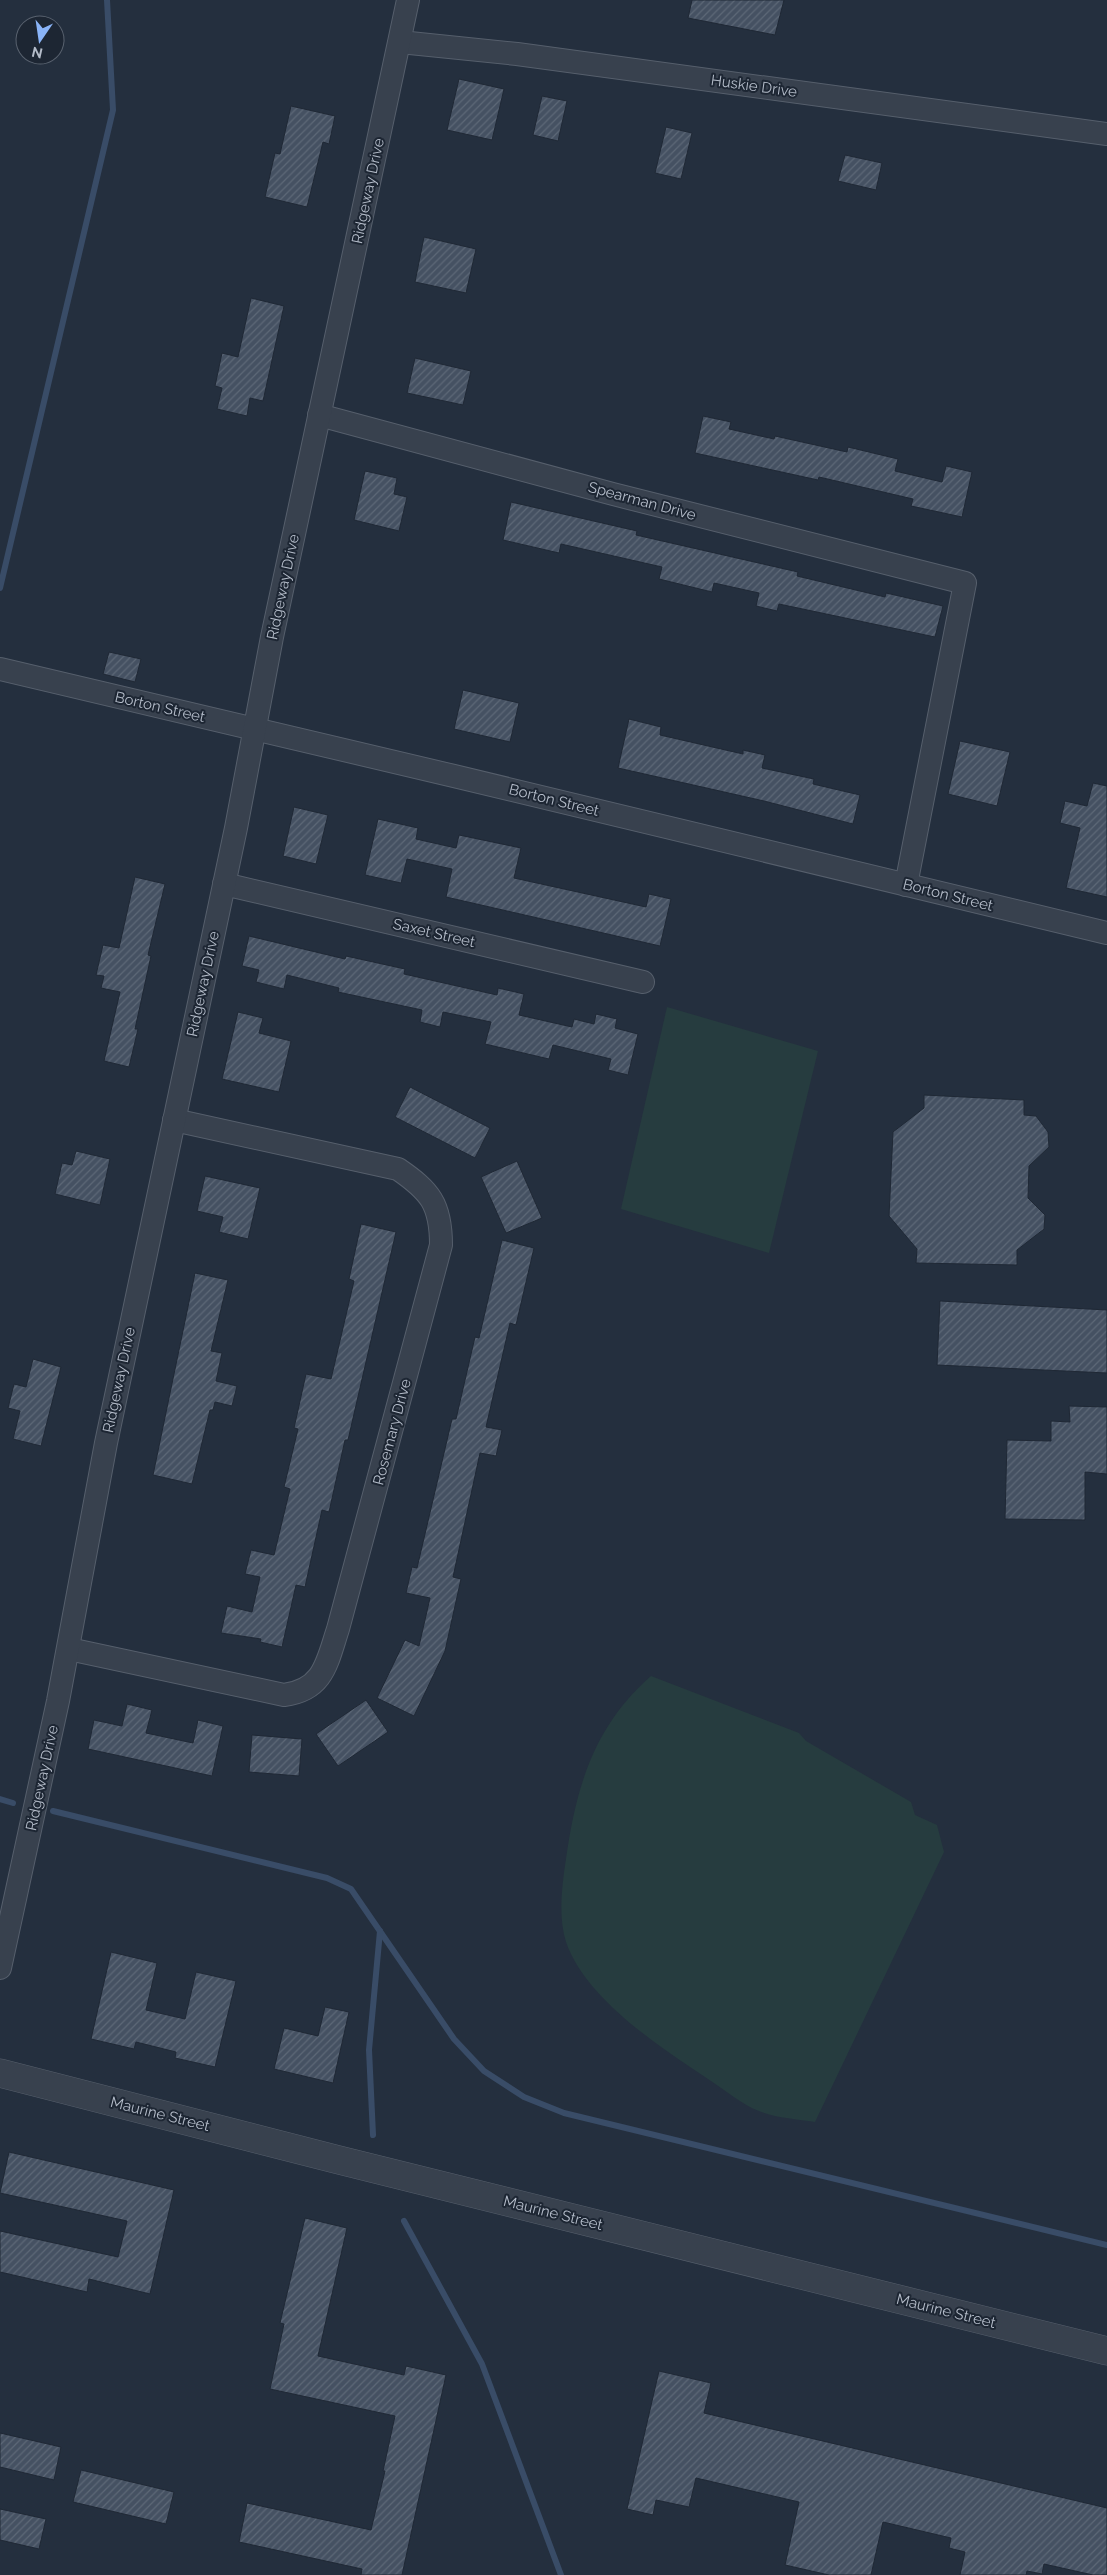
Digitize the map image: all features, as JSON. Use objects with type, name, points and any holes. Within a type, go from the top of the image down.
[{"type":"street","name":"Ridgeway Drive","points":[[0,1968],[69,1649],[106,1443],[224,884],[254,729],[408,0]]},
{"type":"street","name":"Huskie Drive","points":[[400,42],[526,56],[1107,134]]},
{"type":"street","name":"Spearman Drive","points":[[319,416],[613,494],[965,583],[906,884]]},
{"type":"street","name":"Borton Street","points":[[0,669],[1107,933]]},
{"type":"street","name":"Saxet Street","points":[[224,884],[643,982]]},
{"type":"street","name":"Rosemary Drive","points":[[69,1649],[284,1695],[301,1693],[317,1679],[326,1666],[338,1629],[441,1245],[441,1222],[432,1198],[420,1184],[398,1169],[174,1120]]},
{"type":"street","name":"Maurine Street","points":[[0,2073],[367,2167],[1107,2350]]},
{"type":"green space","points":[[667,1007],[818,1051],[769,1253],[621,1209]]},
{"type":"green space","points":[[651,1676],[799,1733],[806,1741],[911,1802],[915,1815],[937,1825],[944,1852],[815,2122],[772,2115],[753,2108],[735,2098],[671,2054],[628,2021],[590,1984],[576,1963],[566,1942],[561,1912],[563,1879],[575,1807],[582,1783],[591,1759],[615,1716],[631,1695]]},
{"type":"building","points":[[692,0],[784,0],[775,35],[688,18]]},
{"type":"building","points":[[459,79],[504,89],[492,140],[447,130]]},
{"type":"building","points":[[542,96],[567,101],[558,141],[533,135]]},
{"type":"building","points":[[291,106],[335,116],[329,144],[323,142],[307,207],[265,197],[275,153],[280,154]]},
{"type":"building","points":[[666,127],[692,133],[681,179],[655,173]]},
{"type":"building","points":[[845,155],[882,163],[876,190],[838,181]]},
{"type":"building","points":[[424,237],[476,249],[466,293],[415,282]]},
{"type":"building","points":[[251,298],[284,306],[263,401],[250,398],[247,416],[217,409],[222,388],[215,386],[222,353],[238,357]]},
{"type":"building","points":[[415,358],[471,371],[463,405],[407,393]]},
{"type":"building","points":[[703,416],[731,422],[729,429],[774,439],[775,436],[847,452],[848,447],[898,459],[895,471],[942,482],[946,466],[972,472],[962,517],[911,506],[913,499],[819,477],[818,480],[695,453]]},
{"type":"building","points":[[365,471],[397,478],[394,494],[407,497],[399,531],[354,520]]},
{"type":"building","points":[[511,502],[637,531],[636,535],[798,572],[797,576],[885,597],[886,593],[943,606],[935,637],[779,604],[777,611],[756,606],[759,593],[714,583],[712,592],[659,579],[662,567],[561,544],[559,553],[503,540]]},
{"type":"building","points":[[109,652],[141,659],[135,682],[103,674]]},
{"type":"building","points":[[463,690],[519,703],[510,742],[454,729]]},
{"type":"building","points":[[629,719],[661,727],[660,735],[743,754],[743,750],[765,755],[762,768],[814,779],[813,784],[860,795],[853,824],[764,801],[618,768]]},
{"type":"building","points":[[960,741],[1010,752],[997,806],[948,794]]},
{"type":"building","points":[[1093,783],[1107,786],[1107,897],[1066,888],[1080,828],[1060,823],[1065,801],[1087,806]]},
{"type":"building","points":[[294,807],[328,815],[316,864],[283,856]]},
{"type":"building","points":[[378,819],[418,828],[416,839],[456,848],[459,835],[521,848],[514,878],[646,907],[649,894],[671,899],[660,946],[446,897],[452,869],[407,859],[401,883],[365,875]]},
{"type":"building","points":[[135,877],[165,884],[148,955],[151,956],[135,1029],[138,1029],[129,1067],[104,1061],[120,992],[101,988],[104,976],[96,975],[103,945],[119,948]]},
{"type":"building","points":[[249,936],[345,959],[346,956],[405,969],[404,974],[497,995],[498,988],[524,994],[519,1015],[572,1027],[574,1019],[594,1024],[596,1014],[617,1019],[615,1028],[638,1034],[628,1075],[608,1070],[611,1059],[553,1045],[549,1059],[485,1044],[491,1022],[443,1012],[440,1027],[420,1022],[422,1010],[338,992],[339,988],[287,975],[284,989],[256,982],[259,970],[242,966]]},
{"type":"building","points":[[238,1012],[263,1018],[259,1033],[291,1041],[279,1092],[222,1079]]},
{"type":"building","points":[[410,1087],[490,1128],[475,1158],[395,1117]]},
{"type":"building","points":[[924,1095],[1024,1100],[1024,1115],[1036,1116],[1048,1132],[1049,1147],[1029,1166],[1028,1198],[1045,1215],[1044,1229],[1017,1250],[1017,1265],[916,1263],[917,1249],[889,1216],[893,1132],[924,1108]]},
{"type":"building","points":[[76,1151],[110,1159],[100,1205],[55,1194],[62,1163],[72,1165]]},
{"type":"building","points":[[517,1161],[542,1218],[506,1233],[481,1177]]},
{"type":"building","points":[[205,1176],[260,1188],[248,1239],[219,1232],[223,1217],[197,1211]]},
{"type":"building","points":[[361,1224],[396,1232],[348,1440],[345,1440],[329,1512],[322,1510],[305,1587],[296,1585],[282,1647],[260,1642],[261,1639],[221,1633],[227,1606],[252,1612],[260,1577],[245,1574],[251,1550],[274,1555],[290,1489],[284,1487],[298,1429],[294,1428],[306,1374],[331,1379],[354,1281],[349,1279]]},
{"type":"building","points":[[502,1240],[534,1248],[516,1325],[510,1323],[486,1427],[502,1430],[496,1456],[480,1453],[453,1577],[461,1579],[445,1651],[414,1716],[377,1698],[405,1640],[419,1646],[430,1598],[406,1593],[412,1567],[417,1568],[452,1419],[456,1419],[475,1337],[479,1338]]},
{"type":"building","points":[[195,1273],[228,1280],[211,1351],[222,1353],[216,1381],[237,1386],[232,1406],[215,1402],[213,1410],[210,1410],[192,1484],[153,1475]]},
{"type":"building","points":[[940,1301],[1107,1310],[1107,1373],[937,1365]]},
{"type":"building","points":[[33,1359],[61,1367],[41,1446],[13,1439],[20,1411],[8,1408],[14,1384],[26,1387]]},
{"type":"building","points":[[1069,1406],[1107,1407],[1107,1474],[1085,1472],[1085,1520],[1005,1519],[1007,1440],[1051,1441],[1051,1421],[1070,1422]]},
{"type":"building","points":[[366,1700],[388,1732],[338,1766],[316,1734]]},
{"type":"building","points":[[127,1704],[152,1710],[146,1733],[193,1743],[198,1720],[223,1726],[212,1776],[88,1749],[94,1720],[122,1726]]},
{"type":"building","points":[[252,1735],[302,1739],[299,1776],[249,1772]]},
{"type":"building","points":[[111,1952],[157,1963],[146,2010],[185,2019],[196,1972],[236,1981],[215,2067],[175,2058],[176,2052],[136,2042],[134,2049],[91,2039]]},
{"type":"building","points":[[325,2007],[349,2012],[333,2083],[274,2069],[284,2028],[318,2036]]},
{"type":"building","points":[[9,2152],[174,2190],[150,2294],[89,2279],[87,2292],[0,2272],[0,2231],[118,2257],[127,2221],[0,2193]]},
{"type":"building","points":[[305,2218],[347,2228],[318,2356],[404,2375],[406,2366],[446,2375],[402,2575],[361,2575],[362,2569],[239,2542],[247,2503],[371,2530],[385,2471],[383,2471],[395,2416],[270,2389],[284,2324],[280,2323]]},
{"type":"building","points":[[659,2371],[711,2383],[704,2413],[1107,2508],[1107,2575],[1093,2575],[1044,2564],[1042,2574],[1027,2571],[1026,2575],[960,2575],[965,2552],[949,2548],[951,2538],[883,2522],[871,2575],[829,2575],[785,2565],[799,2502],[696,2478],[689,2507],[656,2500],[653,2515],[627,2509]]},
{"type":"building","points":[[0,2433],[61,2447],[54,2480],[0,2467]]},
{"type":"building","points":[[81,2470],[174,2492],[166,2524],[73,2502]]},
{"type":"building","points":[[0,2509],[46,2519],[39,2549],[0,2540]]},
{"type":"waterway","points":[[0,588],[113,110],[107,0]]},
{"type":"waterway","points":[[0,1799],[13,1803]]},
{"type":"waterway","points":[[53,1811],[327,1878],[351,1889],[454,2039],[484,2071],[524,2097],[564,2113],[1107,2245]]},
{"type":"waterway","points":[[373,2135],[369,2050],[380,1931]]},
{"type":"waterway","points":[[404,2221],[482,2364],[561,2575]]}]
